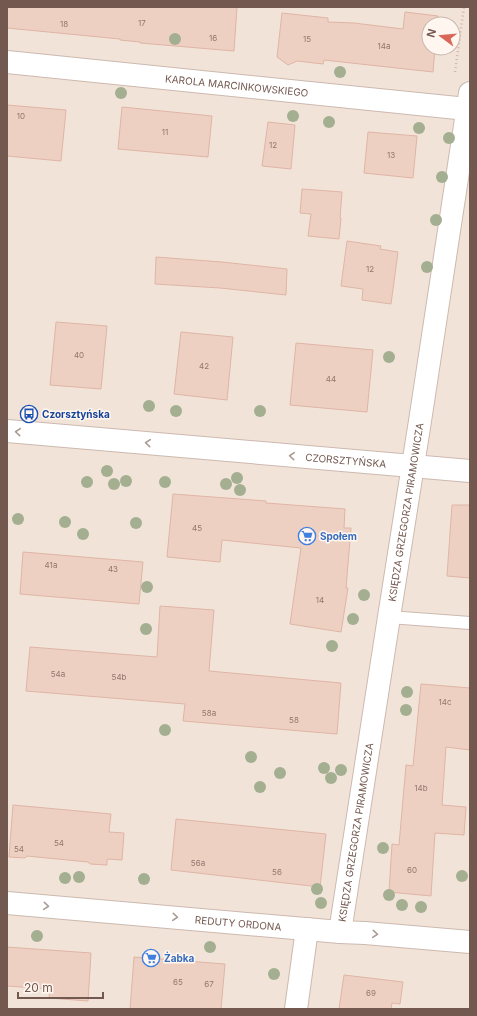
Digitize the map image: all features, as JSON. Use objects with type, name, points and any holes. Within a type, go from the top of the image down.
[{"type":"street","name":"KAROLA MARCINKOWSKIEGO","points":[[7,62],[469,101]]},
{"type":"street","name":"KSIĘDZA GRZEGORZA PIRAMOWICZA","points":[[340,932],[469,101]]},
{"type":"street","name":"CZORSZTYŃSKA","points":[[7,431],[470,471]]},
{"type":"street","name":"REDUTY ORDONA","points":[[7,902],[340,932],[470,942]]},
{"type":"street","points":[[296,1009],[307,929]]},
{"type":"lane","points":[[389,617],[470,623]]},
{"type":"shaded area","points":[[7,7],[470,7],[470,1009],[7,1009]]},
{"type":"building","points":[[7,7],[237,7],[234,51],[140,43],[120,39],[7,28]]},
{"type":"building","points":[[405,12],[438,16],[421,16],[421,56],[434,56],[433,72],[324,60],[323,64],[297,61],[288,65],[277,57],[282,13],[328,18],[328,22],[354,23],[403,29]]},
{"type":"building","points":[[7,105],[66,110],[61,161],[7,156]]},
{"type":"building","points":[[122,107],[212,116],[208,157],[118,149]]},
{"type":"building","points":[[268,122],[295,125],[291,169],[262,166]]},
{"type":"building","points":[[368,132],[417,136],[413,178],[364,173]]},
{"type":"building","points":[[302,189],[342,192],[339,239],[308,236],[311,214],[300,213]]},
{"type":"building","points":[[347,241],[381,246],[380,249],[398,252],[391,304],[362,300],[363,289],[341,286]]},
{"type":"building","points":[[156,257],[287,269],[286,295],[220,288],[155,284]]},
{"type":"building","points":[[56,322],[107,326],[101,389],[50,385]]},
{"type":"building","points":[[181,332],[233,337],[227,400],[174,394]]},
{"type":"building","points":[[296,343],[373,350],[367,412],[290,405]]},
{"type":"building","points":[[173,494],[345,509],[344,528],[351,528],[346,588],[348,588],[341,632],[290,624],[301,548],[222,540],[220,562],[167,557]]},
{"type":"building","points":[[452,505],[470,505],[470,578],[447,576]]},
{"type":"building","points":[[23,552],[143,562],[139,604],[20,594]]},
{"type":"building","points":[[160,606],[214,610],[209,671],[341,683],[337,734],[183,721],[185,704],[26,691],[30,647],[157,657]]},
{"type":"building","points":[[421,684],[470,688],[470,750],[446,747],[442,805],[466,807],[464,835],[435,833],[431,896],[389,892],[392,844],[399,845],[406,765],[413,766]]},
{"type":"building","points":[[13,805],[111,814],[109,832],[124,833],[122,860],[107,859],[107,865],[27,856],[25,858],[9,857]]},
{"type":"building","points":[[176,819],[326,834],[320,887],[171,870]]},
{"type":"building","points":[[7,947],[91,953],[88,1001],[49,998],[50,989],[7,986]]},
{"type":"building","points":[[134,957],[225,964],[221,1009],[130,1009]]},
{"type":"building","points":[[344,975],[403,982],[400,1004],[392,1003],[391,1009],[339,1009]]},
{"type":"place","name":"Czorsztyńska","points":[[29,414]]},
{"type":"place","name":"Społem","points":[[307,536]]},
{"type":"place","name":"Żabka","points":[[151,958]]}]
